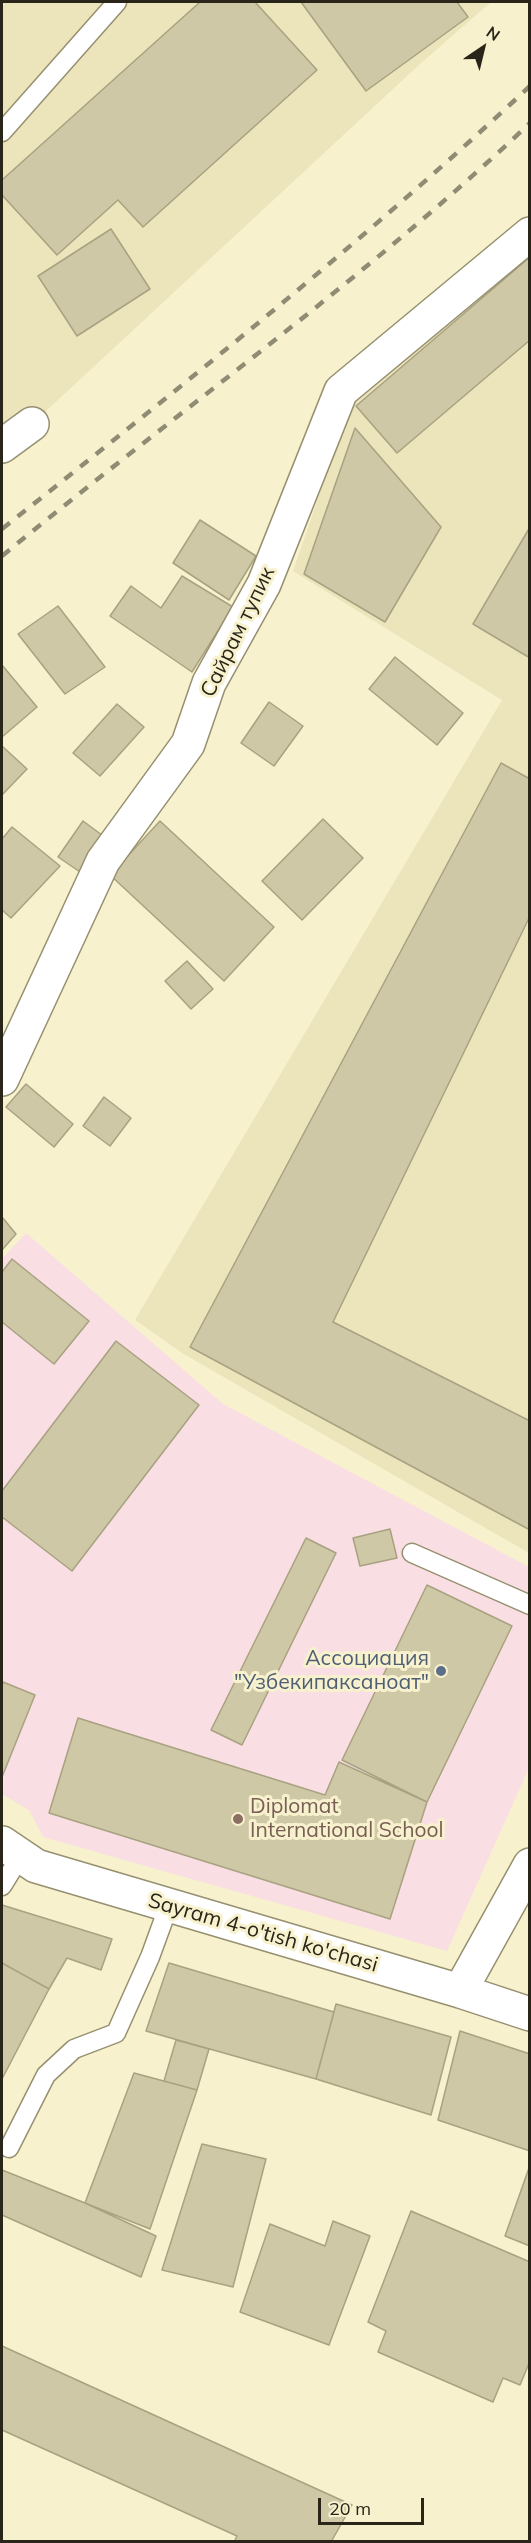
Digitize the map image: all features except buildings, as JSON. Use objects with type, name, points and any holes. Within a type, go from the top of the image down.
[{"type":"street","name":"Сайрам тупик","points":[[2,1079],[103,861],[188,744],[209,683],[264,584],[341,391],[530,234]]},
{"type":"street","points":[[2,446],[32,424]]},
{"type":"street","name":"Sayram 4-o'tish ko'chasi","points":[[11,1850],[36,1866],[460,1991],[530,2014]]},
{"type":"street","points":[[460,1991],[530,1865]]},
{"type":"lane","points":[[2,132],[117,2]]},
{"type":"lane","points":[[412,1553],[530,1605]]},
{"type":"lane","points":[[2,1886],[11,1850]]},
{"type":"lane","points":[[9,2148],[46,2075],[74,2049],[116,2033],[150,1957],[169,1905]]},
{"type":"shaded area","points":[[2,2],[491,2],[420,64],[32,424],[2,446]]},
{"type":"shaded area","points":[[529,255],[529,1553],[182,1353],[135,1320],[502,700],[293,571],[353,398]]},
{"type":"shaded area","points":[[26,1233],[223,1404],[529,1567],[529,1768],[447,1951],[43,1837],[29,1810],[2,1794],[2,1259]]},
{"type":"railway","points":[[2,529],[337,257],[530,86]]},
{"type":"railway","points":[[2,556],[402,237],[530,123]]},
{"type":"place","name":"Ассоциация \"Узбекипаксаноат\"","points":[[441,1671]]},
{"type":"place","name":"Diplomat International School","points":[[238,1819]]}]
